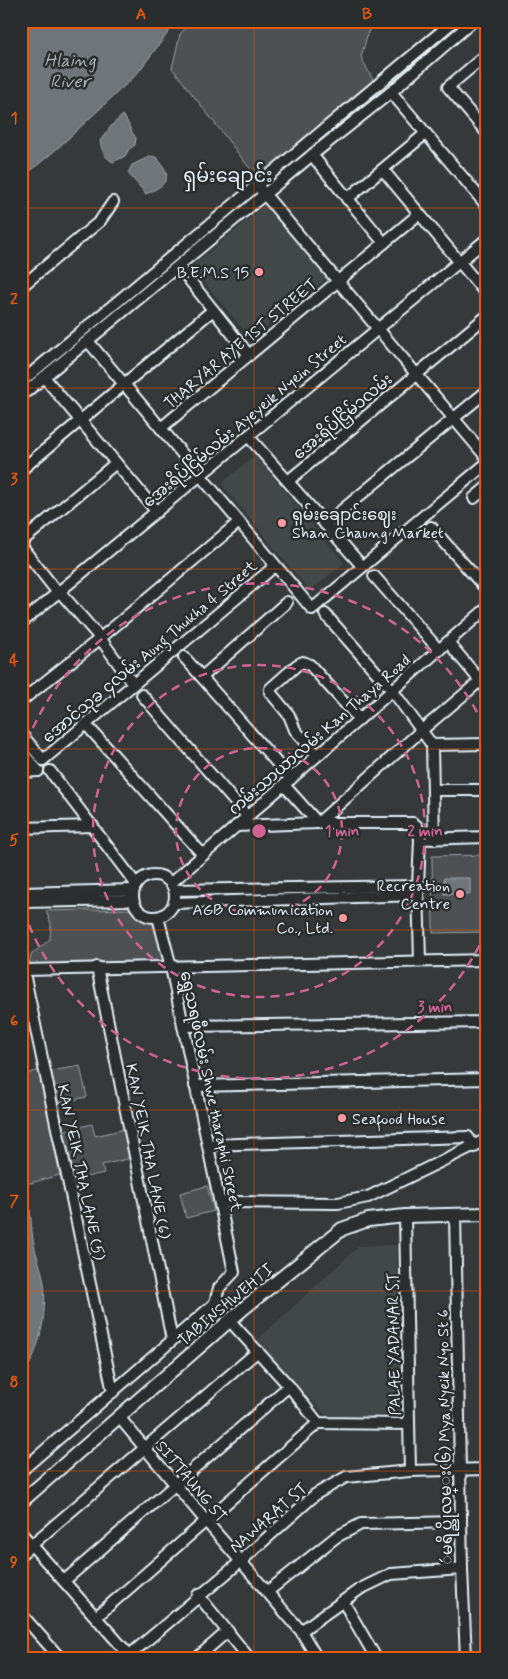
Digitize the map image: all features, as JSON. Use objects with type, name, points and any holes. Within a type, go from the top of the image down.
[{"type":"main road","name":"TABINSHWEHTI","points":[[21,1502],[230,1320],[342,1229],[368,1220],[405,1216],[487,1214]]},
{"type":"street","points":[[21,382],[454,21]]},
{"type":"street","points":[[21,396],[391,92],[473,21]]},
{"type":"street","points":[[487,54],[448,87],[483,120],[487,133]]},
{"type":"street","points":[[391,92],[487,206]]},
{"type":"street","points":[[347,199],[425,134]]},
{"type":"street","points":[[312,155],[384,243]]},
{"type":"street","points":[[383,170],[487,295]]},
{"type":"street","points":[[257,185],[487,458]]},
{"type":"street","points":[[21,287],[100,221],[113,202]]},
{"type":"street","name":"THARYAR AYE 1ST STREET","points":[[161,428],[420,214]]},
{"type":"street","name":"အေးရိပ်ငြိမ်လမ်း Ayeyeik Nyein Street","points":[[21,623],[487,239]]},
{"type":"street","points":[[179,267],[249,355]]},
{"type":"street","points":[[21,470],[213,310]]},
{"type":"street","name":"အေးရိပ်ငြိမ်၁လမ်း","points":[[288,481],[487,316]]},
{"type":"street","points":[[88,341],[312,609],[487,462]]},
{"type":"street","points":[[44,377],[157,512]]},
{"type":"street","points":[[325,524],[487,391]]},
{"type":"street","points":[[248,436],[362,566]]},
{"type":"street","points":[[21,542],[116,463]]},
{"type":"street","points":[[474,498],[487,488]]},
{"type":"street","points":[[21,701],[239,522]]},
{"type":"street","points":[[431,527],[487,590]]},
{"type":"street","points":[[21,546],[100,638],[133,684]]},
{"type":"street","name":"အောင်သုခ ၄လမ်း Aung Thukha 4 Street","points":[[21,734],[43,760],[275,566]]},
{"type":"street","points":[[374,576],[439,650]]},
{"type":"street","points":[[202,676],[287,602]]},
{"type":"street","name":"ကမ်းသာယာလမ်း Kan Thaya Road","points":[[172,886],[203,855],[247,816],[486,610]]},
{"type":"street","points":[[325,614],[392,690],[432,745],[434,839]]},
{"type":"street","points":[[318,823],[422,730],[485,682],[448,642]]},
{"type":"street","points":[[184,657],[202,676],[318,823]]},
{"type":"street","points":[[318,755],[294,730],[289,715],[270,692],[270,689],[303,662],[310,665],[359,719]]},
{"type":"street","points":[[142,695],[247,816]]},
{"type":"street","points":[[91,730],[203,855]]},
{"type":"street","points":[[432,745],[487,744]]},
{"type":"street","points":[[21,751],[38,772],[21,772]]},
{"type":"street","points":[[50,771],[93,826],[134,891],[136,907],[141,913],[147,916],[158,917],[171,910],[174,903],[172,886],[163,877],[149,875],[142,878],[134,891]]},
{"type":"street","points":[[434,790],[487,790]]},
{"type":"street","points":[[236,826],[318,823],[413,823],[417,826],[420,839],[418,891],[420,961]]},
{"type":"street","points":[[21,828],[93,826]]},
{"type":"street","points":[[420,839],[487,837]]},
{"type":"street","points":[[172,886],[418,891]]},
{"type":"street","points":[[21,892],[134,891]]},
{"type":"street","points":[[21,902],[134,891]]},
{"type":"street","points":[[174,903],[418,891]]},
{"type":"street","name":"ရွှေသရဖီလမ်း Shwe tharaphi Street","points":[[158,917],[171,968],[234,1272],[220,1286],[215,1302],[172,1340]]},
{"type":"street","points":[[22,965],[171,968],[487,960]]},
{"type":"street","name":"KAN YEIK THA LANE (5)","points":[[22,965],[113,1392]]},
{"type":"street","name":"KAN YEIK THA LANE (6)","points":[[97,967],[172,1340]]},
{"type":"street","points":[[183,1026],[487,1022]]},
{"type":"street","points":[[196,1086],[487,1079]]},
{"type":"street","points":[[208,1145],[468,1137],[474,1146]]},
{"type":"street","points":[[220,1202],[338,1203],[368,1197],[487,1139]]},
{"type":"street","name":"ဴမရိပ္ညိုလမ္း(၆) Mya Nyeik Nyo St 6","points":[[455,1215],[462,1569],[466,1658]]},
{"type":"street","name":"PALAE YADANAR ST","points":[[405,1216],[410,1471]]},
{"type":"street","points":[[230,1320],[289,1386],[318,1423]]},
{"type":"street","points":[[21,1471],[172,1340]]},
{"type":"street","points":[[21,1554],[258,1351]]},
{"type":"street","points":[[64,1581],[289,1386]]},
{"type":"street","name":"SITTAUNG ST","points":[[119,1417],[240,1562],[301,1631],[317,1658]]},
{"type":"street","points":[[96,1617],[318,1423],[410,1424]]},
{"type":"street","name":"NAWARAT ST","points":[[129,1657],[316,1494],[346,1476],[410,1471],[487,1469]]},
{"type":"street","points":[[267,1592],[336,1536],[361,1524],[461,1522]]},
{"type":"street","points":[[21,1533],[129,1657]]},
{"type":"street","points":[[301,1631],[360,1589],[391,1574],[462,1569]]},
{"type":"street","points":[[198,1595],[249,1658]]},
{"type":"street","points":[[343,1602],[376,1658]]},
{"type":"street","points":[[21,1614],[60,1658]]},
{"type":"street","points":[[197,1658],[228,1631]]},
{"type":"shaded area","points":[[192,21],[367,21],[370,26],[361,57],[373,80],[258,179],[172,68],[180,34]]},
{"type":"shaded area","name":"B.E.M.S 15","points":[[265,205],[327,278],[252,340],[191,267]]},
{"type":"shaded area","name":"ရှမ်းချောင်းဈေး Shan Chaung Market","points":[[255,455],[344,563],[310,591],[221,484]]},
{"type":"shaded area","name":"Recreation Centre","points":[[487,855],[487,932],[433,933],[432,856]]},
{"type":"shaded area","points":[[130,909],[141,918],[155,921],[165,964],[29,966],[31,955],[50,939],[51,924],[46,911]]},
{"type":"shaded area","points":[[80,1066],[87,1097],[58,1103],[51,1071]]},
{"type":"shaded area","points":[[42,1069],[63,1174],[23,1185],[21,1183],[21,1076]]},
{"type":"shaded area","points":[[92,1124],[95,1136],[125,1129],[131,1158],[102,1165],[104,1173],[73,1180],[62,1131]]},
{"type":"shaded area","points":[[207,1186],[214,1211],[186,1218],[180,1193]]},
{"type":"shaded area","points":[[397,1245],[402,1415],[327,1417],[257,1340],[359,1246]]},
{"type":"water","name":"Hlaing River","points":[[21,21],[177,21],[136,75],[59,147],[21,179]]},
{"type":"water","points":[[123,115],[136,138],[135,145],[129,149],[125,156],[113,162],[107,158],[100,141],[112,125]]},
{"type":"water","points":[[151,156],[156,157],[162,164],[167,175],[164,183],[146,194],[128,173],[132,165]]},
{"type":"water","points":[[444,878],[470,878],[470,894],[444,894]]},
{"type":"water","points":[[21,1183],[29,1203],[33,1239],[43,1277],[45,1295],[41,1333],[33,1357],[21,1378]]},
{"type":"place","name":"B.E.M.S 15","points":[[259,272]]},
{"type":"place","name":"ရှမ်းချောင်းဈေး Shan Chaung Market","points":[[282,523]]},
{"type":"place","name":"Recreation Centre","points":[[460,894]]},
{"type":"place","name":"AGB Communication Co., Ltd.","points":[[343,918]]},
{"type":"place","name":"Seafood House","points":[[342,1118]]},
{"type":"district","name":"ရှမ်းချောင်း","points":[[228,175]]}]
